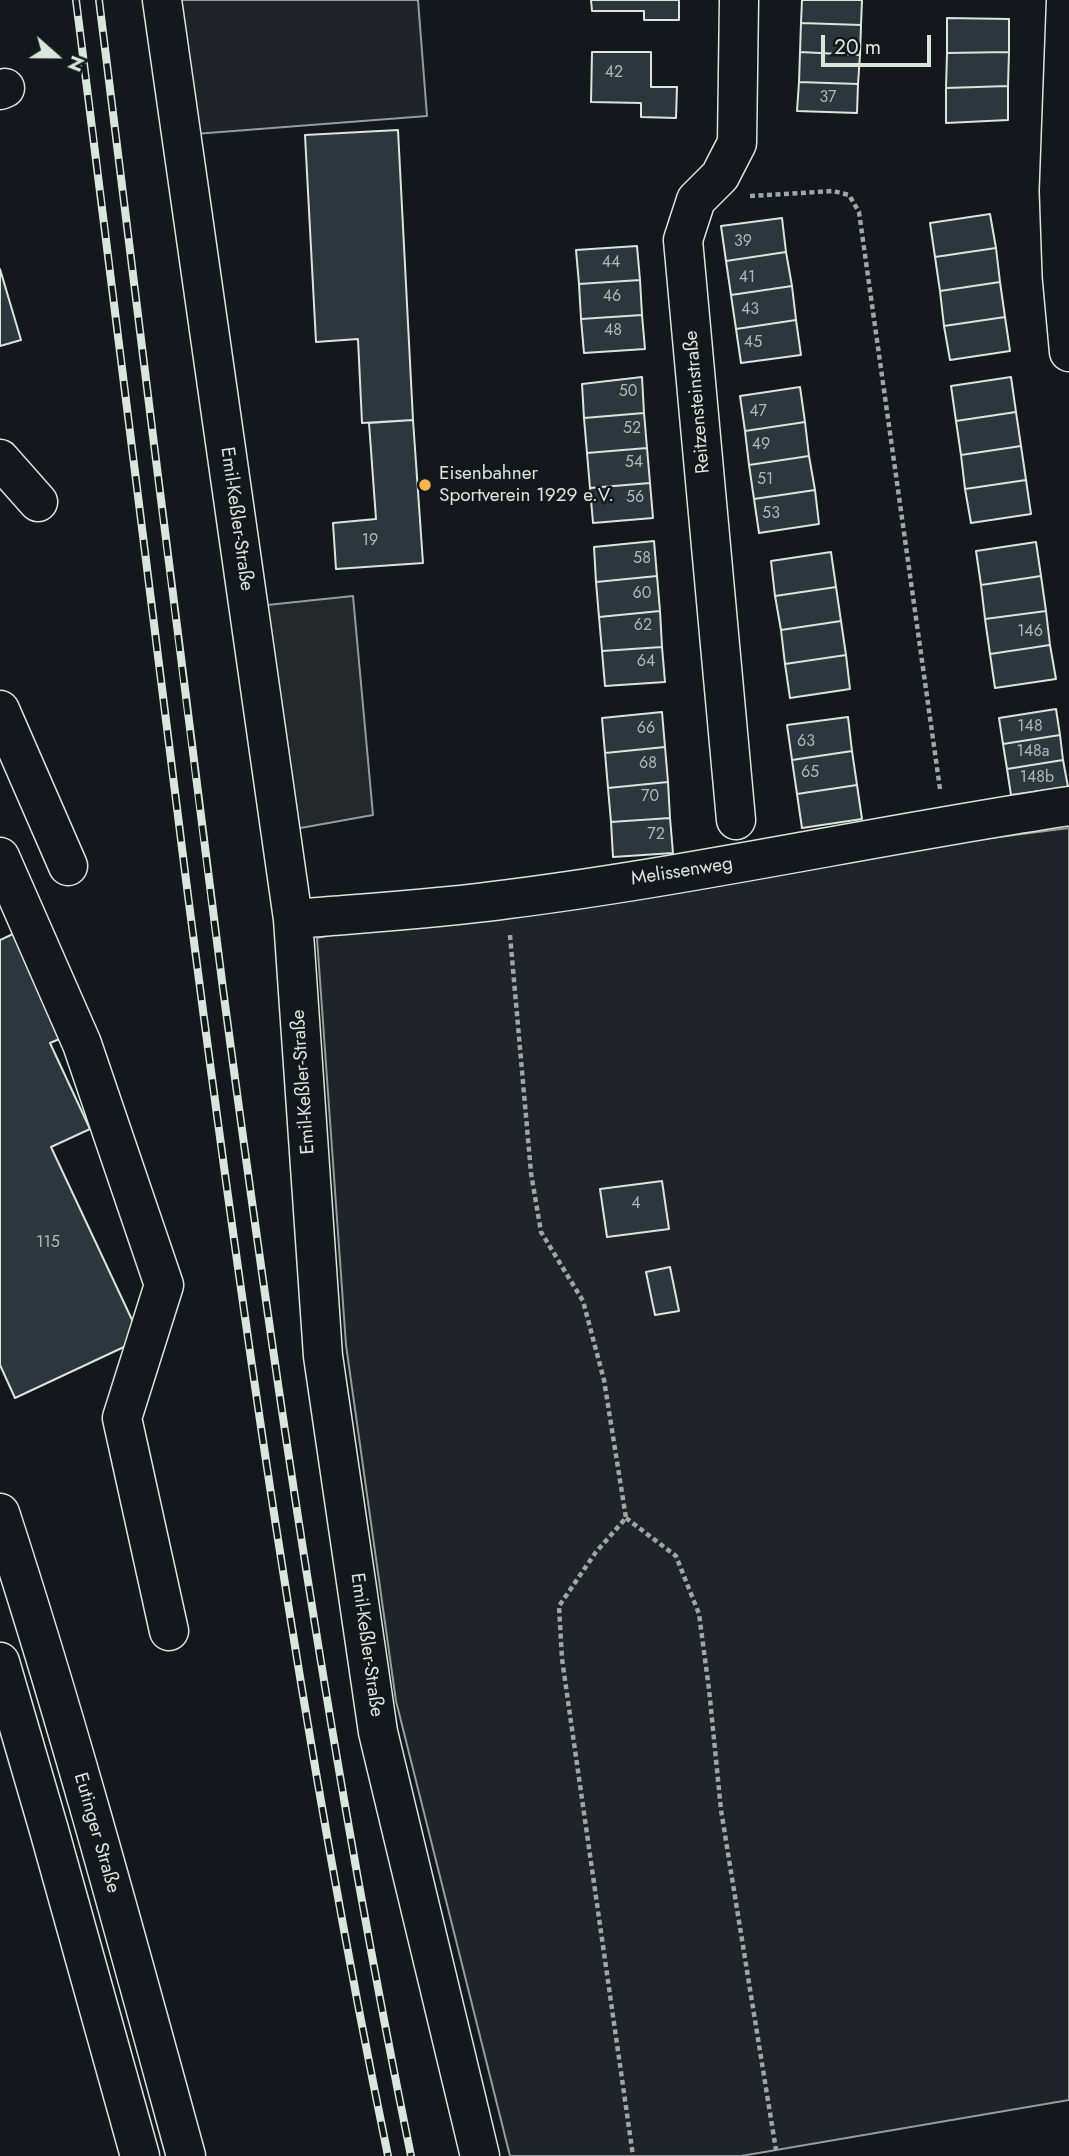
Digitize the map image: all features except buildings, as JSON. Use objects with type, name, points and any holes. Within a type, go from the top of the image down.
[{"type":"street","name":"Emil-Keßler-Straße","points":[[162,0],[274,722],[293,919],[323,1356],[378,1732],[480,2156]]},
{"type":"street","name":"Reitzensteinstraße","points":[[736,820],[683,240],[696,200],[720,176],[737,143],[739,0]]},
{"type":"street","points":[[1066,0],[1059,191],[1062,276],[1069,352]]},
{"type":"street","points":[[0,459],[38,502]]},
{"type":"street","points":[[0,710],[68,866]]},
{"type":"street","name":"Melissenweg","points":[[293,919],[508,900],[1069,806]]},
{"type":"street","points":[[0,857],[82,1044],[164,1285],[122,1418],[169,1631]]},
{"type":"street","name":"Eutinger Straße","points":[[0,1513],[91,1813],[186,2156]]},
{"type":"street","points":[[0,1662],[140,2156]]},
{"type":"path","points":[[696,200],[834,191],[849,195],[859,212],[945,825]]},
{"type":"path","points":[[508,900],[531,1174],[541,1233],[583,1301],[604,1380],[626,1518],[676,1556],[699,1614],[721,1810],[776,2150]]},
{"type":"path","points":[[626,1518],[596,1552],[559,1606],[562,1659],[633,2156]]},
{"type":"shaded area","points":[[172,0],[418,0],[427,116],[182,135]]},
{"type":"shaded area","points":[[353,596],[373,815],[295,829],[267,605]]},
{"type":"shaded area","points":[[1069,828],[1069,2100],[741,2156],[510,2156],[396,1701],[346,1345],[317,938],[508,900]]},
{"type":"railway","points":[[76,0],[186,880],[251,1360],[327,1839],[388,2156]]},
{"type":"railway","points":[[99,0],[207,865],[263,1282],[331,1720],[382,2011],[411,2156]]},
{"type":"place","name":"Eisenbahner Sportverein 1929 e.V.","points":[[425,485]]}]
